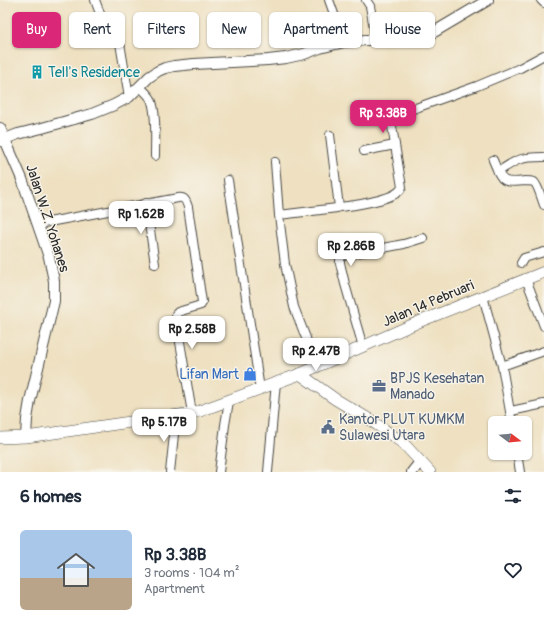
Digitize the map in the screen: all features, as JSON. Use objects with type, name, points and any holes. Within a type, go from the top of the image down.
[{"type":"main road","name":"Jalan 14 Pebruari","points":[[0,438],[26,437],[176,416],[229,401],[300,374],[421,321],[544,272]]},
{"type":"main road","points":[[316,367],[319,388]]},
{"type":"main road","points":[[300,374],[335,399],[372,421],[404,444],[430,472]]},
{"type":"street","points":[[95,0],[102,19],[120,43],[129,97]]},
{"type":"street","points":[[329,0],[333,12]]},
{"type":"street","points":[[366,0],[370,6],[371,12]]},
{"type":"street","points":[[435,31],[488,0]]},
{"type":"street","points":[[541,0],[544,4]]},
{"type":"street","points":[[2,139],[92,114],[114,105],[129,97],[149,77],[158,71],[174,66],[286,58],[322,48]]},
{"type":"street","points":[[370,120],[387,117],[413,109],[477,86],[520,68],[544,55]]},
{"type":"street","points":[[140,87],[150,98],[154,108],[154,156]]},
{"type":"street","points":[[279,215],[355,205],[391,196],[401,190],[402,187],[391,120]]},
{"type":"street","name":"Jalan W.Z. Yohanes","points":[[0,128],[2,139],[19,172],[38,224],[52,269],[54,291],[52,312],[30,401],[26,437]]},
{"type":"street","points":[[330,136],[339,207]]},
{"type":"street","points":[[364,151],[394,145]]},
{"type":"street","points":[[498,172],[510,163],[518,160],[529,157],[544,157]]},
{"type":"street","points":[[493,160],[502,179],[514,182],[534,182],[537,185],[544,205]]},
{"type":"street","points":[[275,162],[285,264],[294,307],[316,367]]},
{"type":"street","points":[[228,180],[260,389]]},
{"type":"street","points":[[38,224],[146,203],[181,198],[185,200],[188,207],[202,302],[202,305],[178,312],[176,314],[192,412]]},
{"type":"street","points":[[146,203],[155,264]]},
{"type":"street","points":[[363,347],[346,290],[340,258],[346,255],[404,244],[423,238]]},
{"type":"street","points":[[521,263],[524,258],[544,252]]},
{"type":"street","points":[[526,279],[544,326]]},
{"type":"street","points":[[483,296],[502,366],[511,416]]},
{"type":"street","points":[[502,366],[544,351]]},
{"type":"street","points":[[268,472],[276,382]]},
{"type":"street","points":[[219,472],[229,401]]},
{"type":"street","points":[[511,411],[544,404]]},
{"type":"street","points":[[170,472],[176,416]]},
{"type":"street","points":[[518,460],[520,472]]},
{"type":"street","points":[[412,472],[420,462]]},
{"type":"place","name":"Tell's Residence","points":[[37,72]]},
{"type":"place","name":"Lifan Mart","points":[[250,374]]},
{"type":"place","name":"BPJS Kesehatan Manado","points":[[379,386]]},
{"type":"place","name":"Kantor PLUT KUMKM Sulawesi Utara","points":[[328,427]]}]
